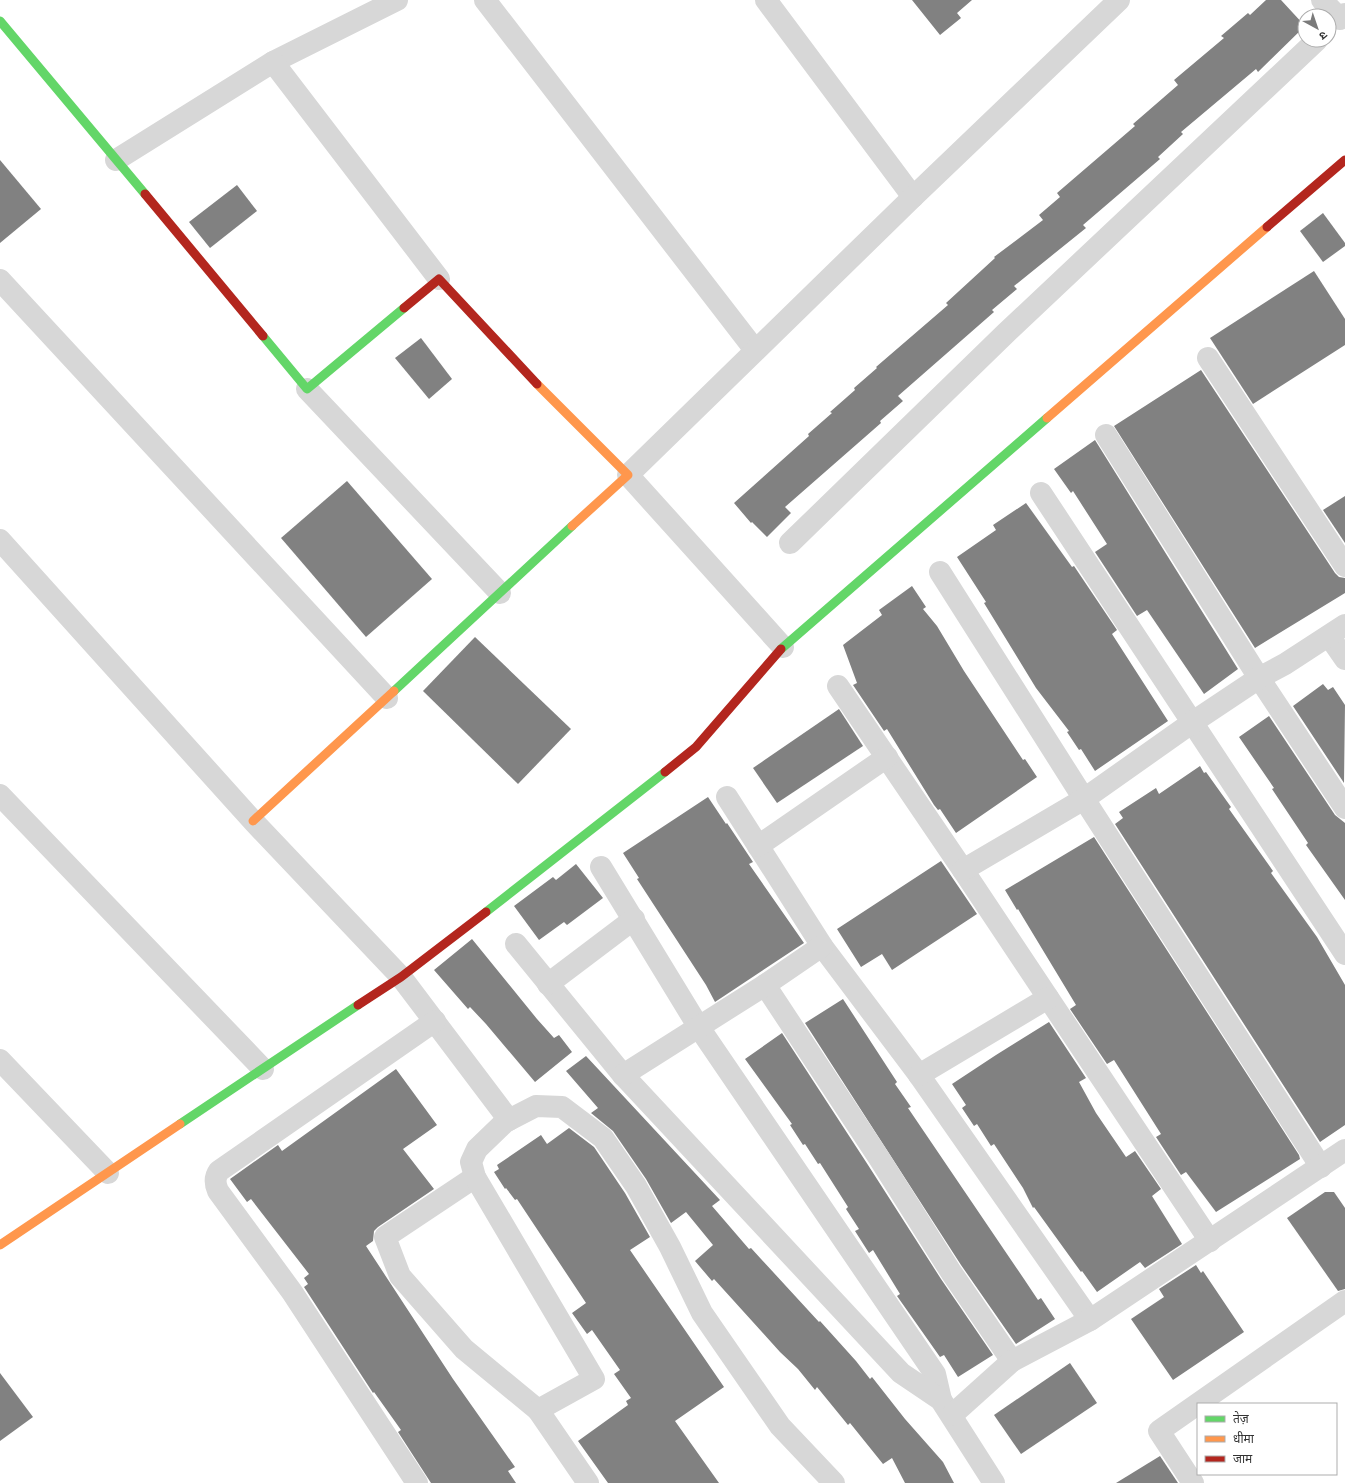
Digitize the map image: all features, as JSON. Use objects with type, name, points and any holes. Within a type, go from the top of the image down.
[{"type":"street","points":[[116,160],[273,62],[397,0]]},
{"type":"street","points":[[485,0],[755,350]]},
{"type":"street","points":[[766,0],[913,197]]},
{"type":"street","points":[[254,821],[628,475],[913,197],[1119,0]]},
{"type":"street","points":[[1322,0],[1338,21]]},
{"type":"street","points":[[0,21],[307,388],[500,593]]},
{"type":"street","points":[[790,543],[1006,334],[1309,48]]},
{"type":"street","points":[[273,62],[439,279],[510,357],[628,475],[783,647]]},
{"type":"street","points":[[0,1245],[401,977],[580,840],[696,747],[783,647],[1345,160]]},
{"type":"street","points":[[307,388],[439,279]]},
{"type":"street","points":[[0,280],[386,698]]},
{"type":"street","points":[[1208,358],[1345,566]]},
{"type":"street","points":[[1106,434],[1259,678],[1345,808]]},
{"type":"street","points":[[1041,493],[1345,954]]},
{"type":"street","points":[[0,540],[254,821],[401,977],[509,1120]]},
{"type":"street","points":[[940,572],[1084,799],[1322,1166]]},
{"type":"street","points":[[963,870],[1084,799],[1193,722],[1259,678],[1285,664],[1337,630],[1345,659]]},
{"type":"street","points":[[838,686],[963,870],[1210,1241]]},
{"type":"street","points":[[758,846],[887,757]]},
{"type":"street","points":[[0,795],[263,1069]]},
{"type":"street","points":[[727,797],[822,946],[919,1075],[1090,1320]]},
{"type":"street","points":[[602,867],[698,1026],[935,1374],[946,1407],[994,1483]]},
{"type":"street","points":[[548,984],[634,919]]},
{"type":"street","points":[[516,944],[623,1075],[901,1373],[946,1407]]},
{"type":"street","points":[[623,1075],[698,1026],[765,986],[822,946]]},
{"type":"street","points":[[765,986],[879,1158],[951,1272],[1012,1361]]},
{"type":"street","points":[[919,1075],[1048,998]]},
{"type":"street","points":[[417,1483],[292,1292],[218,1191],[215,1184],[216,1175],[219,1171],[435,1021]]},
{"type":"street","points":[[0,1060],[108,1173]]},
{"type":"street","points":[[538,1410],[594,1379],[475,1177],[471,1162],[477,1149],[509,1120],[536,1106],[562,1107],[603,1138],[636,1186],[670,1247],[702,1313],[780,1426],[834,1483]]},
{"type":"street","points":[[946,1407],[1012,1361],[1090,1320],[1345,1150]]},
{"type":"street","points":[[475,1177],[385,1237],[400,1276],[464,1349],[538,1410],[588,1483]]},
{"type":"street","points":[[1199,1403],[1345,1302]]},
{"type":"street","points":[[1193,1483],[1159,1431],[1197,1405]]},
{"type":"building","points":[[912,0],[972,0],[957,13],[961,18],[940,35]]},
{"type":"building","points":[[1266,0],[1281,0],[1297,17],[1297,34],[1258,72],[1256,69],[1181,132],[1183,134],[1158,157],[1160,159],[1083,225],[1086,228],[1014,286],[1017,289],[992,310],[994,312],[898,396],[903,401],[880,421],[881,423],[785,507],[791,513],[767,537],[752,522],[751,523],[734,503],[809,436],[808,434],[832,413],[830,412],[855,390],[854,388],[877,368],[876,367],[948,305],[946,303],[995,258],[994,257],[1043,220],[1039,215],[1060,197],[1057,193],[1135,126],[1133,124],[1178,85],[1174,80],[1224,38],[1221,36],[1248,13],[1250,15]]},
{"type":"building","points":[[0,160],[41,209],[0,243]]},
{"type":"building","points":[[237,185],[257,211],[210,248],[189,222]]},
{"type":"building","points":[[1323,213],[1345,243],[1345,246],[1323,262],[1300,231]]},
{"type":"building","points":[[1314,271],[1345,319],[1345,345],[1253,404],[1210,338]]},
{"type":"building","points":[[421,338],[452,379],[429,399],[395,358]]},
{"type":"building","points":[[1201,370],[1335,573],[1339,577],[1345,578],[1345,593],[1255,648],[1114,426]]},
{"type":"building","points":[[1095,440],[1238,669],[1204,694],[1147,610],[1137,616],[1095,552],[1107,544],[1073,491],[1071,493],[1054,469]]},
{"type":"building","points":[[347,481],[432,579],[366,637],[281,538]]},
{"type":"building","points":[[1345,496],[1345,543],[1323,510]]},
{"type":"building","points":[[1026,503],[1072,567],[1074,566],[1117,630],[1112,634],[1168,721],[1095,771],[1081,749],[1079,750],[1067,732],[1069,731],[1036,688],[984,603],[986,602],[957,557],[996,530],[993,525]]},
{"type":"building","points":[[912,586],[926,607],[923,609],[937,626],[964,671],[1023,760],[1025,759],[1037,777],[956,833],[940,809],[938,810],[934,805],[887,729],[884,731],[853,685],[857,683],[843,645],[882,615],[879,610]]},
{"type":"building","points":[[475,637],[571,729],[518,784],[423,691]]},
{"type":"building","points":[[1323,684],[1328,690],[1333,687],[1345,705],[1344,783],[1293,706]]},
{"type":"building","points":[[839,709],[863,746],[777,803],[753,768]]},
{"type":"building","points":[[1269,716],[1335,815],[1345,823],[1345,900],[1306,845],[1308,843],[1272,789],[1274,788],[1239,737]]},
{"type":"building","points":[[1200,766],[1231,807],[1229,809],[1273,871],[1271,873],[1317,937],[1345,985],[1345,1125],[1320,1142],[1115,824],[1123,818],[1119,812],[1156,788],[1159,794]]},
{"type":"building","points":[[708,797],[753,862],[749,864],[804,943],[715,1002],[706,985],[637,879],[639,878],[623,853]]},
{"type":"building","points":[[1094,837],[1299,1155],[1300,1159],[1216,1212],[1186,1172],[1181,1175],[1156,1137],[1161,1134],[1114,1060],[1107,1064],[1070,1009],[1076,1005],[1005,890]]},
{"type":"building","points":[[941,861],[977,914],[892,970],[882,954],[861,967],[837,929]]},
{"type":"building","points":[[576,864],[603,898],[567,925],[564,922],[539,940],[514,906],[553,877],[556,880]]},
{"type":"building","points":[[472,939],[537,1019],[554,1038],[559,1035],[572,1052],[535,1082],[486,1024],[470,1007],[468,1009],[434,970]]},
{"type":"building","points":[[843,999],[897,1082],[895,1084],[911,1107],[908,1108],[1038,1300],[1041,1298],[1055,1319],[1016,1344],[961,1265],[805,1023]]},
{"type":"building","points":[[1049,1022],[1086,1078],[1079,1082],[1096,1113],[1126,1157],[1135,1151],[1161,1189],[1152,1196],[1182,1244],[1145,1268],[1140,1262],[1097,1292],[1034,1207],[1033,1208],[1023,1188],[994,1144],[991,1146],[977,1124],[974,1126],[962,1108],[966,1105],[952,1084]]},
{"type":"building","points":[[782,1033],[941,1279],[993,1355],[958,1377],[944,1355],[940,1357],[897,1296],[900,1294],[873,1250],[869,1253],[855,1231],[859,1229],[846,1209],[848,1207],[820,1163],[818,1164],[805,1144],[803,1145],[790,1125],[792,1124],[745,1059]]},
{"type":"building","points":[[586,1056],[720,1200],[712,1206],[749,1249],[751,1248],[819,1322],[820,1321],[870,1379],[872,1377],[905,1419],[943,1462],[954,1483],[905,1483],[892,1458],[883,1464],[850,1423],[848,1425],[817,1387],[815,1390],[798,1369],[780,1352],[714,1279],[712,1281],[695,1261],[713,1245],[686,1212],[671,1223],[646,1179],[613,1131],[591,1113],[598,1108],[566,1071]]},
{"type":"building","points":[[396,1069],[437,1125],[403,1149],[434,1189],[378,1227],[374,1231],[373,1241],[366,1246],[453,1379],[515,1467],[508,1471],[516,1483],[431,1483],[398,1432],[401,1430],[374,1392],[373,1393],[304,1287],[308,1284],[304,1278],[309,1274],[251,1199],[247,1202],[230,1179],[278,1145],[282,1151]]},
{"type":"building","points":[[569,1128],[594,1147],[625,1193],[650,1237],[630,1250],[724,1387],[675,1421],[719,1483],[608,1483],[578,1441],[628,1405],[626,1401],[631,1398],[614,1374],[620,1370],[592,1330],[587,1334],[572,1313],[586,1303],[517,1199],[515,1200],[506,1188],[505,1189],[494,1172],[499,1169],[497,1165],[541,1135],[547,1144]]},
{"type":"building","points":[[1325,1192],[1334,1192],[1345,1208],[1345,1289],[1338,1291],[1287,1218]]},
{"type":"building","points":[[1196,1265],[1201,1273],[1203,1271],[1244,1332],[1173,1380],[1131,1319],[1164,1297],[1159,1289]]},
{"type":"building","points":[[1070,1363],[1097,1403],[1021,1454],[994,1415]]},
{"type":"building","points":[[0,1373],[33,1417],[0,1441]]},
{"type":"building","points":[[1160,1456],[1178,1483],[1116,1483]]},
{"type":"traffic: fast","points":[[0,21],[145,194]]},
{"type":"traffic: fast","points":[[263,336],[307,389],[404,308]]},
{"type":"traffic: fast","points":[[781,649],[1047,418]]},
{"type":"traffic: fast","points":[[394,691],[572,526]]},
{"type":"traffic: fast","points":[[486,912],[665,772]]},
{"type":"traffic: fast","points":[[180,1124],[358,1005]]},
{"type":"traffic: slow","points":[[1047,418],[1267,227]]},
{"type":"traffic: slow","points":[[537,384],[628,475],[572,526]]},
{"type":"traffic: slow","points":[[253,821],[394,691]]},
{"type":"traffic: slow","points":[[0,1245],[180,1124]]},
{"type":"traffic: jam","points":[[1267,227],[1345,160]]},
{"type":"traffic: jam","points":[[145,194],[263,336]]},
{"type":"traffic: jam","points":[[404,308],[439,279],[537,384]]},
{"type":"traffic: jam","points":[[665,772],[696,747],[781,649]]},
{"type":"traffic: jam","points":[[358,1005],[401,977],[486,912]]}]
